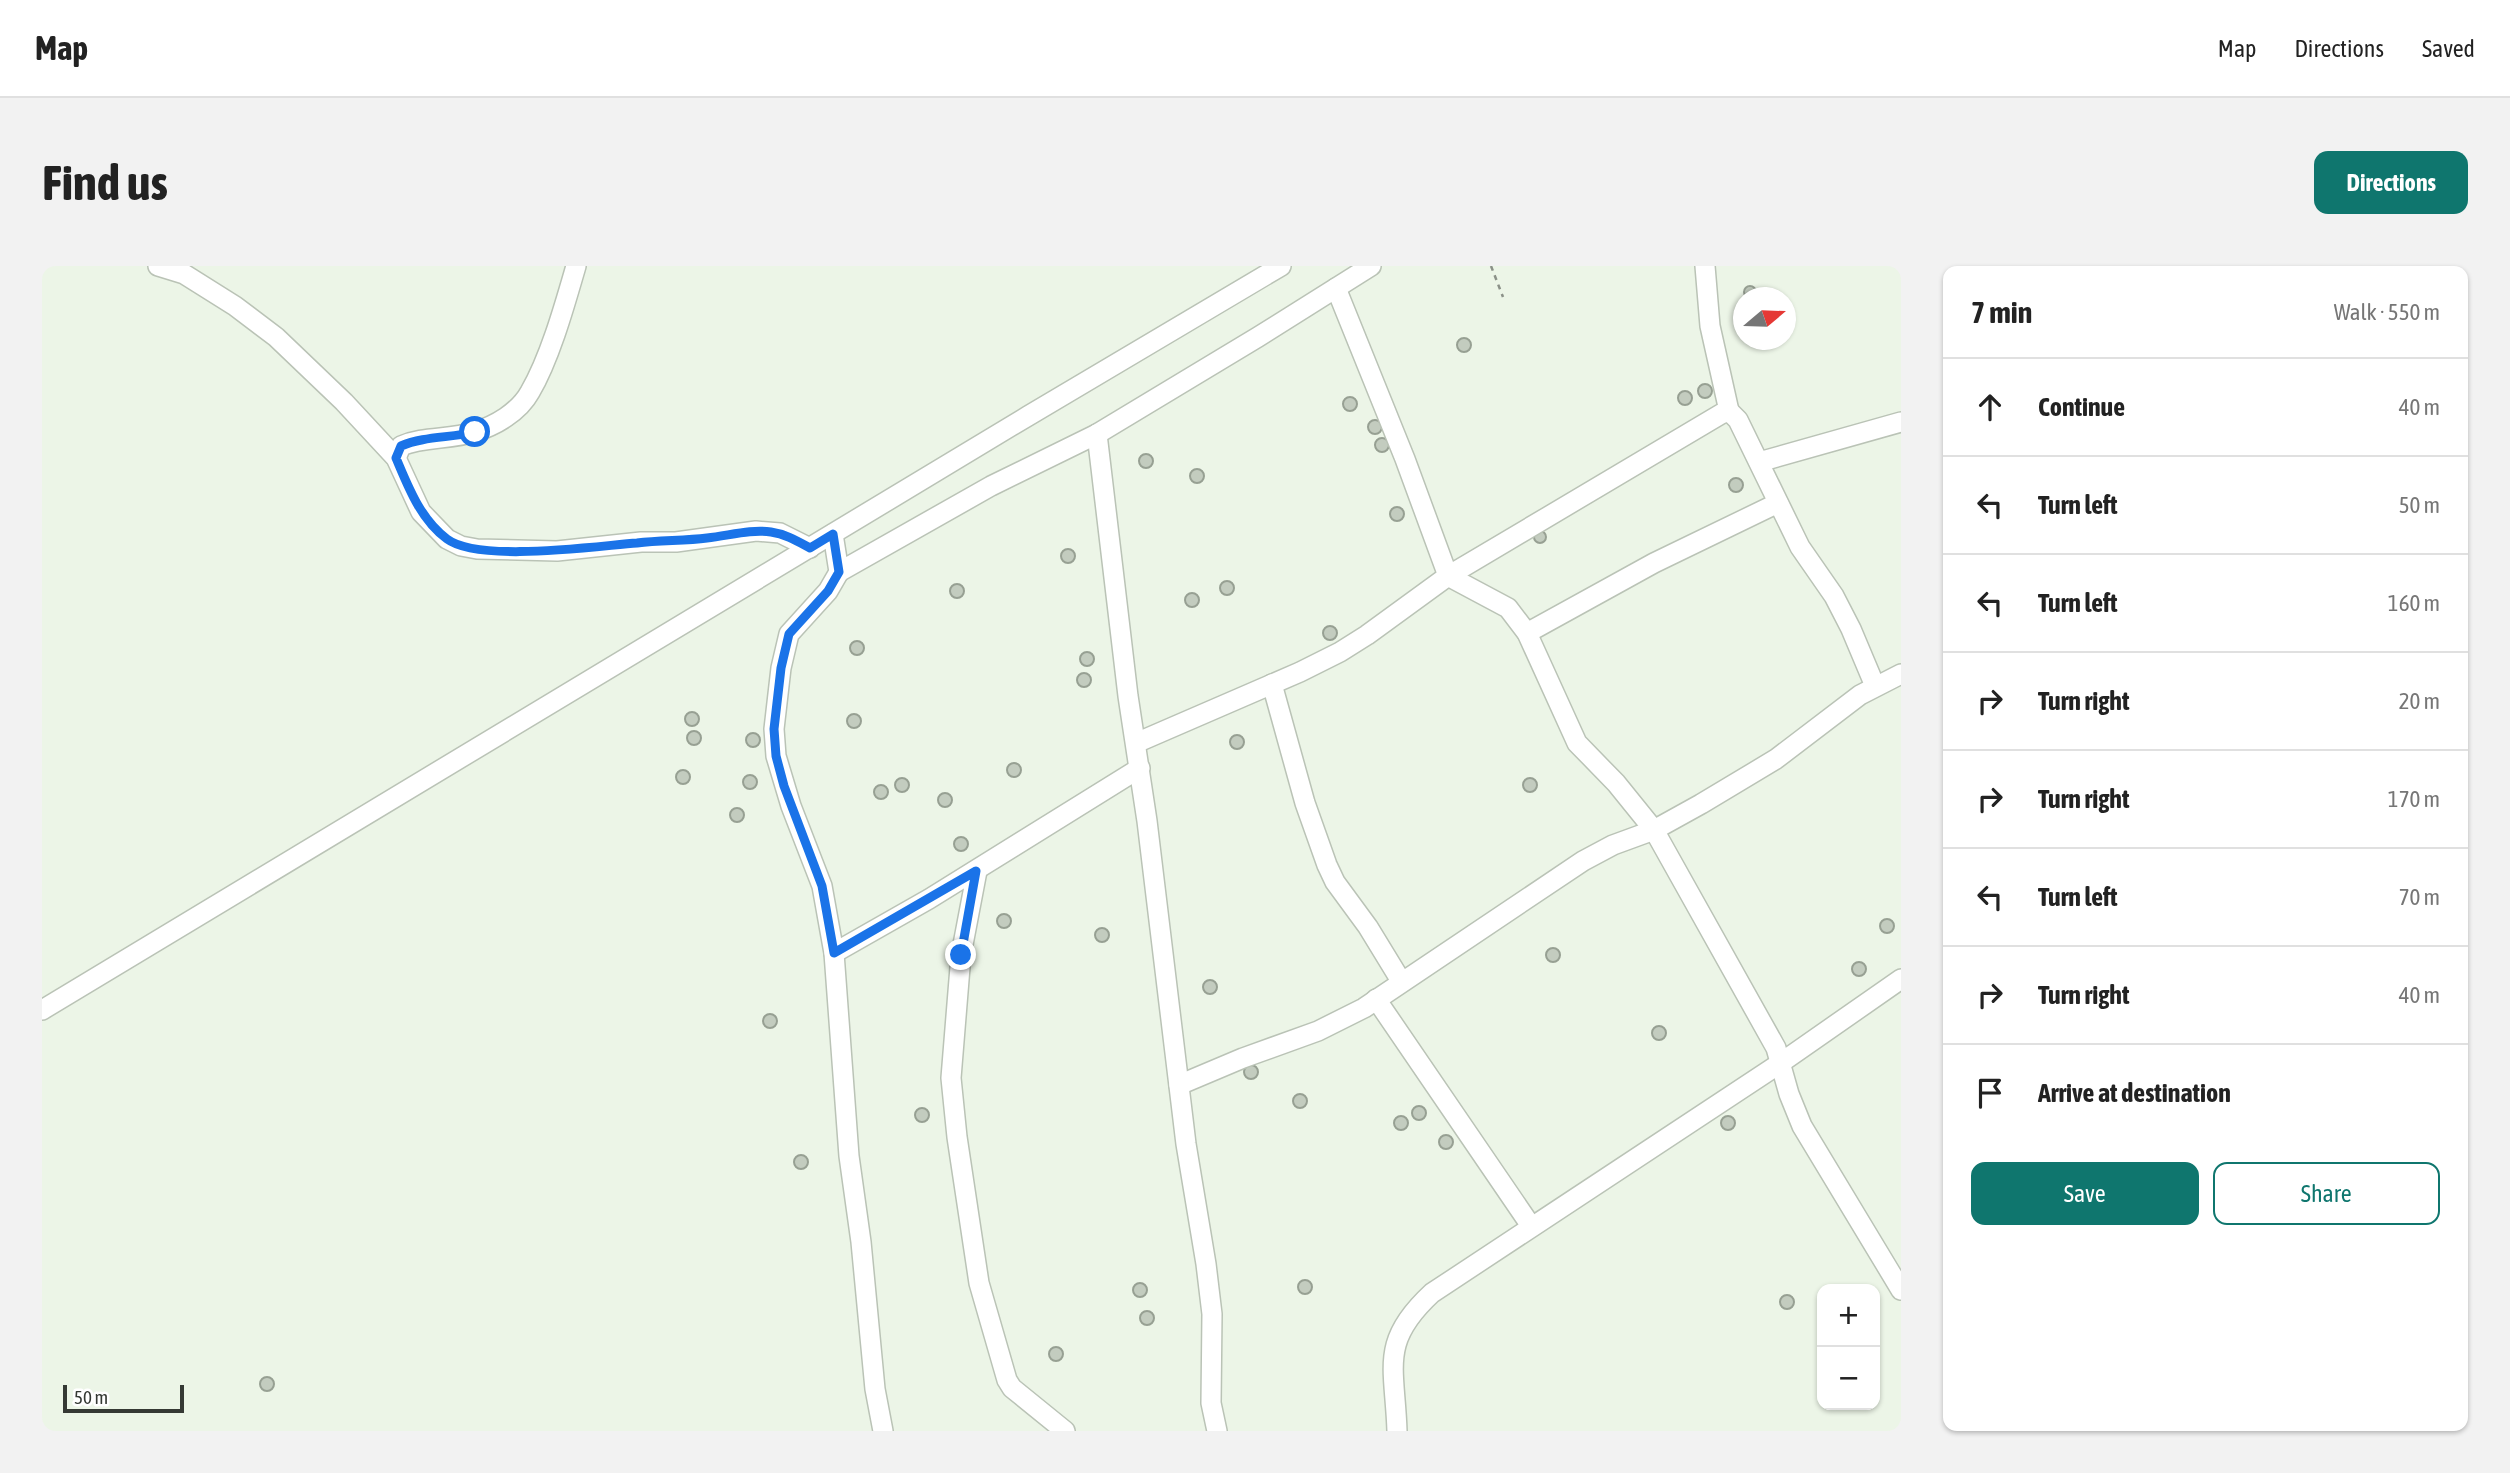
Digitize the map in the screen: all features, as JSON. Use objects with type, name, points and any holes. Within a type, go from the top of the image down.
[{"type":"street","points":[[158,266],[184,274],[235,306],[276,337],[344,402],[396,458],[421,512],[447,539],[461,546],[477,549],[557,551],[641,542],[676,542],[756,531],[780,533],[810,548]]},
{"type":"street","points":[[396,458],[401,446],[414,441],[453,438],[475,432],[494,424],[517,408],[530,393],[545,357],[576,266]]},
{"type":"street","points":[[42,1010],[1282,266]]},
{"type":"street","points":[[883,1431],[875,1390],[861,1242],[849,1156],[834,953],[822,886],[778,766],[774,729],[781,668],[789,634],[828,591],[839,572],[1003,479],[1097,434],[1371,266]]},
{"type":"street","points":[[1705,266],[1710,326],[1729,411],[1738,420],[1800,547],[1834,596],[1875,686]]},
{"type":"street","points":[[1336,288],[1405,459],[1448,576],[1508,608],[1527,634],[1577,743],[1616,783],[1654,830],[1768,1032],[1782,1062],[1789,1094],[1802,1126],[1901,1290]]},
{"type":"street","points":[[1136,743],[1300,672],[1367,635],[1448,576],[1729,411]]},
{"type":"street","points":[[1759,462],[1901,422]]},
{"type":"street","points":[[1097,434],[1186,1144],[1206,1264],[1212,1314],[1211,1403],[1217,1431]]},
{"type":"street","points":[[1527,634],[1654,563],[1778,503]]},
{"type":"street","points":[[833,534],[839,572]]},
{"type":"street","points":[[1179,1085],[1318,1031],[1376,999],[1583,861],[1613,845],[1654,830],[1776,760],[1875,686],[1901,674]]},
{"type":"street","points":[[1272,684],[1305,803],[1327,865],[1335,882],[1368,927],[1401,981]]},
{"type":"street","points":[[834,953],[976,871],[1140,768]]},
{"type":"street","points":[[976,871],[961,955],[950,1078],[979,1283],[1007,1380],[1012,1388],[1065,1431]]},
{"type":"street","points":[[1398,1431],[1393,1350],[1407,1319],[1432,1293],[1782,1062],[1901,979]]},
{"type":"street","points":[[1376,999],[1531,1226]]},
{"type":"path","points":[[1491,266],[1503,297]]},
{"type":"building","points":[[1464,338],[1469,340],[1469,350],[1464,352],[1459,350],[1457,345],[1459,340]]},
{"type":"building","points":[[1705,384],[1710,386],[1710,396],[1705,398],[1700,396],[1698,391],[1700,386]]},
{"type":"building","points":[[1685,391],[1690,393],[1690,403],[1685,405],[1680,403],[1678,398],[1680,393]]},
{"type":"building","points":[[1350,397],[1355,399],[1355,409],[1350,411],[1345,409],[1343,404],[1345,399]]},
{"type":"building","points":[[1375,420],[1380,422],[1380,432],[1375,434],[1370,432],[1368,427],[1370,422]]},
{"type":"building","points":[[1382,438],[1387,440],[1387,450],[1382,452],[1377,450],[1375,445],[1377,440]]},
{"type":"building","points":[[1146,454],[1151,456],[1151,466],[1146,468],[1141,466],[1139,461],[1141,456]]},
{"type":"building","points":[[1197,469],[1202,471],[1202,481],[1197,483],[1192,481],[1190,476],[1192,471]]},
{"type":"building","points":[[1736,478],[1741,480],[1741,490],[1736,492],[1731,490],[1729,485],[1731,480]]},
{"type":"building","points":[[1397,507],[1402,509],[1402,519],[1397,521],[1392,519],[1390,514],[1392,509]]},
{"type":"building","points":[[1540,531],[1546,537],[1540,543],[1534,537]]},
{"type":"building","points":[[1068,549],[1073,551],[1073,561],[1068,563],[1063,561],[1061,556],[1063,551]]},
{"type":"building","points":[[1227,581],[1232,583],[1232,593],[1227,595],[1222,593],[1220,588],[1222,583]]},
{"type":"building","points":[[957,584],[962,586],[962,596],[957,598],[952,596],[950,591],[952,586]]},
{"type":"building","points":[[1192,593],[1197,595],[1197,605],[1192,607],[1187,605],[1185,600],[1187,595]]},
{"type":"building","points":[[1330,626],[1335,628],[1335,638],[1330,640],[1325,638],[1323,633],[1325,628]]},
{"type":"building","points":[[857,641],[862,643],[862,653],[857,655],[852,653],[850,648],[852,643]]},
{"type":"building","points":[[1087,652],[1092,654],[1092,664],[1087,666],[1082,664],[1080,659],[1082,654]]},
{"type":"building","points":[[1084,673],[1089,675],[1089,685],[1084,687],[1079,685],[1077,680],[1079,675]]},
{"type":"building","points":[[692,712],[697,714],[697,724],[692,726],[687,724],[685,719],[687,714]]},
{"type":"building","points":[[854,714],[859,716],[859,726],[854,728],[849,726],[847,721],[849,716]]},
{"type":"building","points":[[694,731],[699,733],[699,743],[694,745],[689,743],[687,738],[689,733]]},
{"type":"building","points":[[753,733],[758,735],[758,745],[753,747],[748,745],[746,740],[748,735]]},
{"type":"building","points":[[1237,735],[1242,737],[1242,747],[1237,749],[1232,747],[1230,742],[1232,737]]},
{"type":"building","points":[[1014,763],[1019,765],[1019,775],[1014,777],[1009,775],[1007,770],[1009,765]]},
{"type":"building","points":[[683,770],[688,772],[688,782],[683,784],[678,782],[676,777],[678,772]]},
{"type":"building","points":[[750,775],[755,777],[755,787],[750,789],[745,787],[743,782],[745,777]]},
{"type":"building","points":[[902,778],[907,780],[907,790],[902,792],[897,790],[895,785],[897,780]]},
{"type":"building","points":[[1530,778],[1535,780],[1535,790],[1530,792],[1525,790],[1523,785],[1525,780]]},
{"type":"building","points":[[881,785],[886,787],[886,797],[881,799],[876,797],[874,792],[876,787]]},
{"type":"building","points":[[945,793],[950,795],[950,805],[945,807],[940,805],[938,800],[940,795]]},
{"type":"building","points":[[737,808],[742,810],[742,820],[737,822],[732,820],[730,815],[732,810]]},
{"type":"building","points":[[961,837],[966,839],[966,849],[961,851],[956,849],[954,844],[956,839]]},
{"type":"building","points":[[1004,914],[1009,916],[1009,926],[1004,928],[999,926],[997,921],[999,916]]},
{"type":"building","points":[[1887,919],[1892,921],[1892,931],[1887,933],[1882,931],[1880,926],[1882,921]]},
{"type":"building","points":[[1102,928],[1107,930],[1107,940],[1102,942],[1097,940],[1095,935],[1097,930]]},
{"type":"building","points":[[1553,948],[1558,950],[1558,960],[1553,962],[1548,960],[1546,955],[1548,950]]},
{"type":"building","points":[[1859,962],[1864,964],[1864,974],[1859,976],[1854,974],[1852,969],[1854,964]]},
{"type":"building","points":[[1210,980],[1215,982],[1215,992],[1210,994],[1205,992],[1203,987],[1205,982]]},
{"type":"building","points":[[770,1014],[775,1016],[775,1026],[770,1028],[765,1026],[763,1021],[765,1016]]},
{"type":"building","points":[[1659,1026],[1664,1028],[1664,1038],[1659,1040],[1654,1038],[1652,1033],[1654,1028]]},
{"type":"building","points":[[1251,1065],[1256,1067],[1256,1077],[1251,1079],[1246,1077],[1244,1072],[1246,1067]]},
{"type":"building","points":[[1300,1094],[1305,1096],[1305,1106],[1300,1108],[1295,1106],[1293,1101],[1295,1096]]},
{"type":"building","points":[[1419,1106],[1424,1108],[1424,1118],[1419,1120],[1414,1118],[1412,1113],[1414,1108]]},
{"type":"building","points":[[922,1108],[927,1110],[927,1120],[922,1122],[917,1120],[915,1115],[917,1110]]},
{"type":"building","points":[[1401,1116],[1406,1118],[1406,1128],[1401,1130],[1396,1128],[1394,1123],[1396,1118]]},
{"type":"building","points":[[1728,1116],[1733,1118],[1733,1128],[1728,1130],[1723,1128],[1721,1123],[1723,1118]]},
{"type":"building","points":[[1446,1135],[1451,1137],[1451,1147],[1446,1149],[1441,1147],[1439,1142],[1441,1137]]},
{"type":"building","points":[[801,1155],[806,1157],[806,1167],[801,1169],[796,1167],[794,1162],[796,1157]]},
{"type":"building","points":[[1305,1280],[1310,1282],[1310,1292],[1305,1294],[1300,1292],[1298,1287],[1300,1282]]},
{"type":"building","points":[[1140,1283],[1145,1285],[1145,1295],[1140,1297],[1135,1295],[1133,1290],[1135,1285]]},
{"type":"building","points":[[1787,1295],[1792,1297],[1792,1307],[1787,1309],[1782,1307],[1780,1302],[1782,1297]]},
{"type":"building","points":[[1147,1311],[1152,1313],[1152,1323],[1147,1325],[1142,1323],[1140,1318],[1142,1313]]},
{"type":"building","points":[[1056,1347],[1061,1349],[1061,1359],[1056,1361],[1051,1359],[1049,1354],[1051,1349]]},
{"type":"building","points":[[267,1377],[272,1379],[272,1389],[267,1391],[262,1389],[260,1384],[262,1379]]},
{"type":"route","points":[[475,432],[453,438],[414,441],[401,446],[396,458],[421,512],[447,539],[461,546],[477,549],[557,551],[641,542],[676,542],[768,531],[780,533],[810,548],[833,534],[839,572],[828,591],[789,634],[781,668],[774,729],[776,756],[784,786],[827,904],[834,953],[976,871],[961,955]]}]
